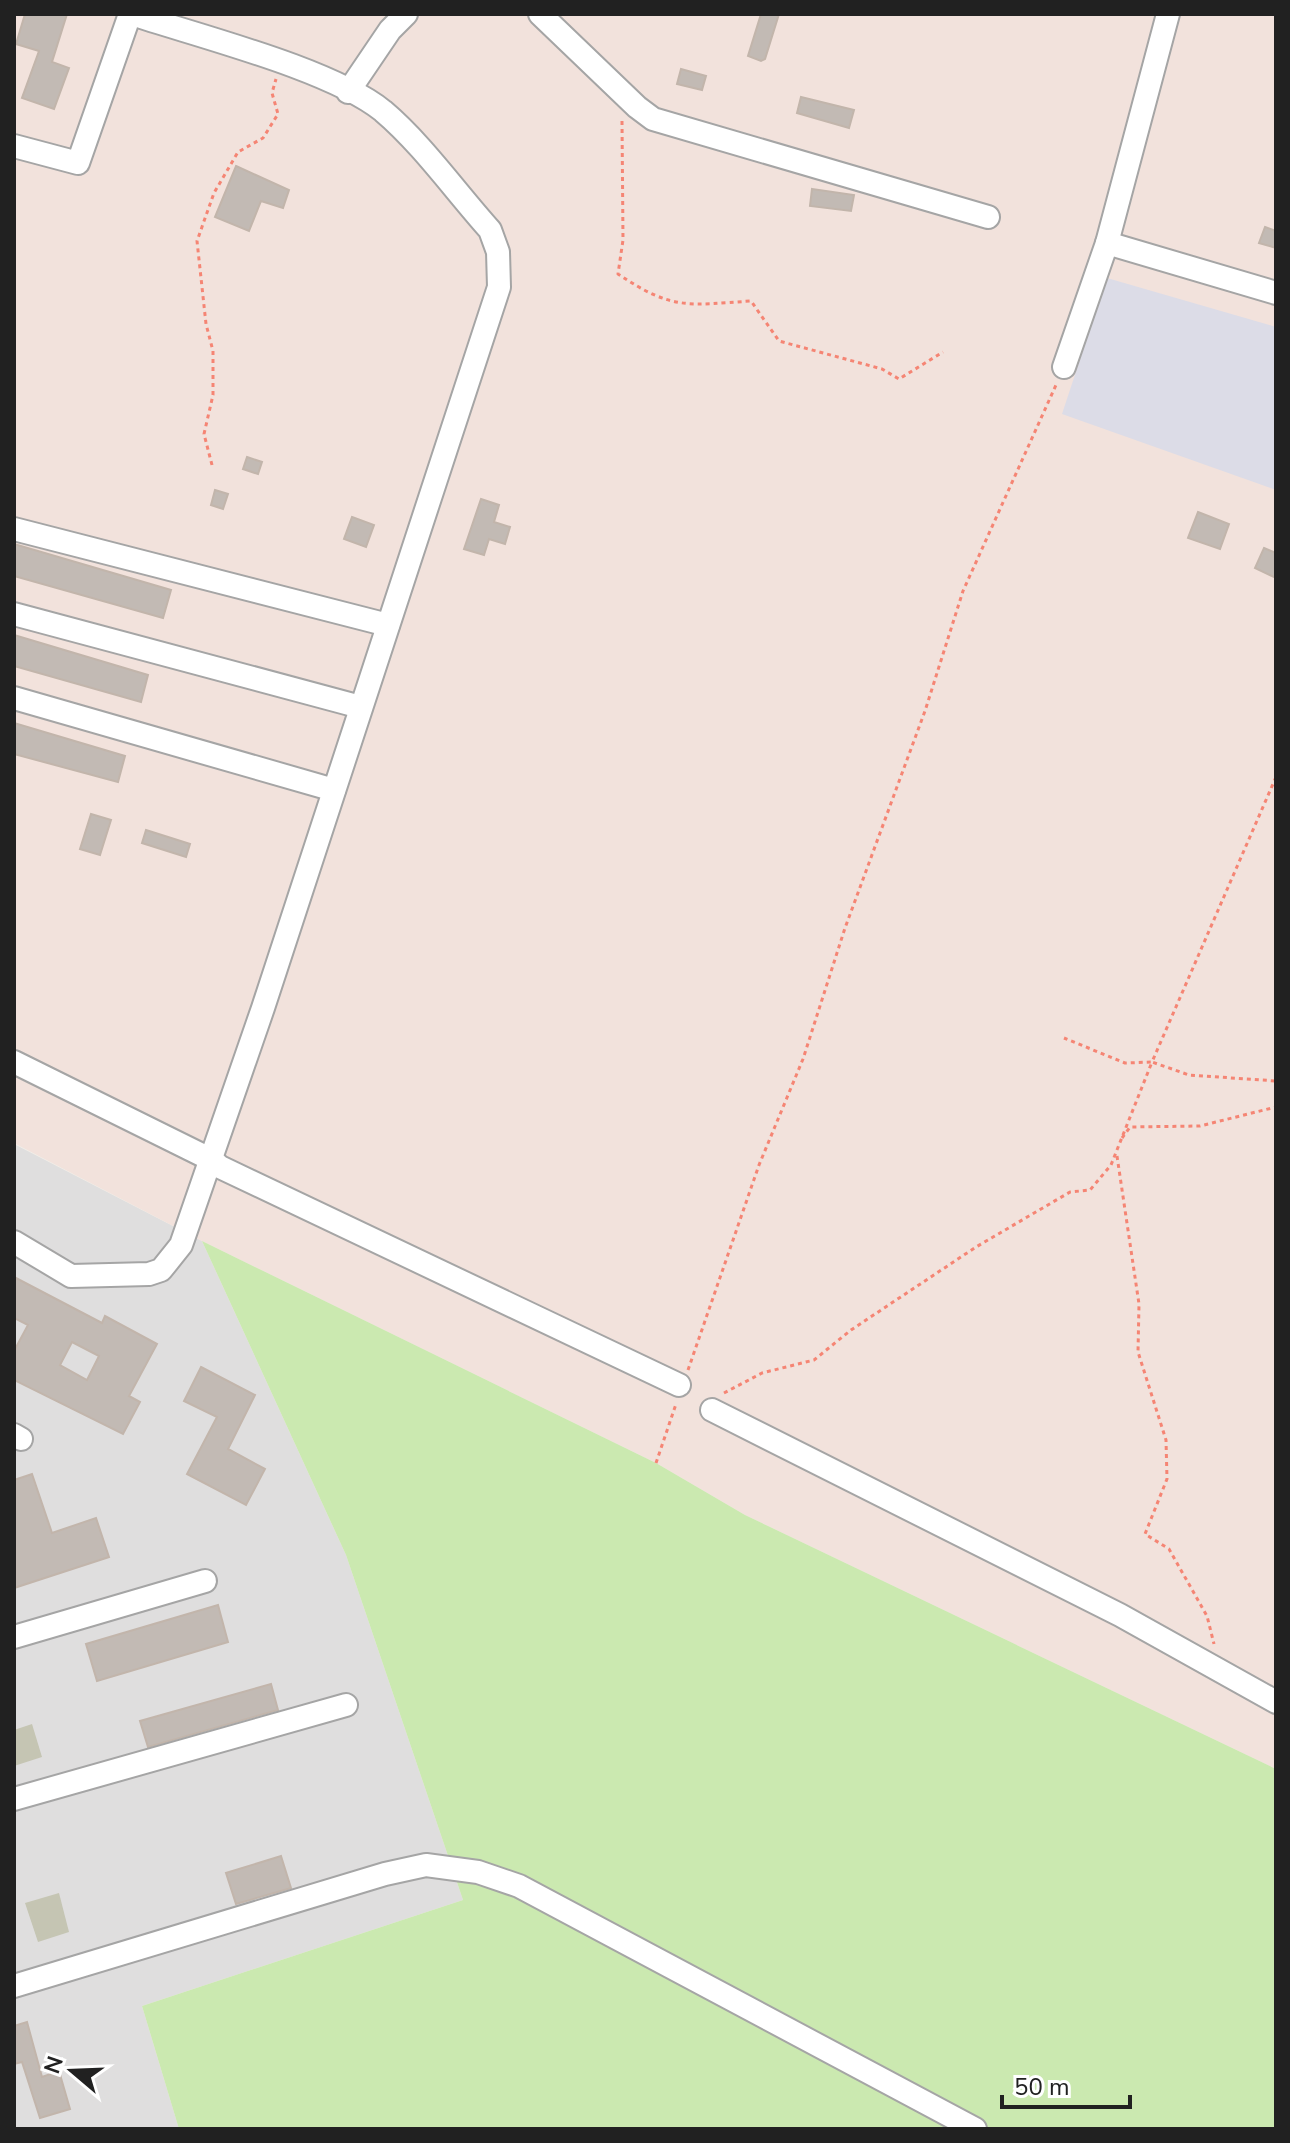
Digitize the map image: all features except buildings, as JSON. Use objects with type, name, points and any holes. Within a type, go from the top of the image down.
[{"type":"street","points":[[14,146],[78,163],[131,14],[280,63],[381,110],[490,230],[498,252],[499,287],[212,1160],[181,1245],[161,1270],[127,1277],[71,1276],[14,1242]]},
{"type":"street","points":[[348,92],[390,30],[406,14]]},
{"type":"street","points":[[540,14],[621,93],[653,119],[699,135],[830,169],[988,217]]},
{"type":"street","points":[[1064,367],[1107,243],[1168,14]]},
{"type":"street","points":[[1107,243],[1276,293]]},
{"type":"street","points":[[14,529],[388,625]]},
{"type":"street","points":[[14,614],[361,707]]},
{"type":"street","points":[[14,698],[334,790]]},
{"type":"street","points":[[14,1062],[212,1160],[220,1167],[681,1388]]},
{"type":"street","points":[[712,1410],[1212,1666],[1276,1702]]},
{"type":"street","points":[[14,1435],[21,1439],[14,1441]]},
{"type":"street","points":[[14,1637],[205,1581]]},
{"type":"street","points":[[14,1799],[346,1705]]},
{"type":"street","points":[[14,1986],[385,1874],[426,1865],[478,1872],[519,1886],[593,1923],[975,2129]]},
{"type":"path","points":[[212,465],[204,434],[213,395],[213,351],[206,324],[197,241],[214,193],[238,152],[263,138],[278,114],[272,93],[280,63]]},
{"type":"path","points":[[621,93],[623,240],[618,274],[652,297],[686,305],[751,301],[779,341],[882,369],[899,379],[943,352]]},
{"type":"path","points":[[656,1463],[759,1165],[803,1059],[845,928],[925,711],[963,591],[1064,367]]},
{"type":"path","points":[[712,1410],[725,1391],[762,1373],[814,1360],[851,1330],[976,1247],[1070,1192],[1090,1190],[1111,1165],[1152,1062],[1276,777]]},
{"type":"path","points":[[1064,1038],[1125,1063],[1152,1062],[1189,1075],[1276,1081]]},
{"type":"path","points":[[1120,1141],[1130,1127],[1200,1126],[1276,1107]]},
{"type":"path","points":[[1116,1152],[1139,1304],[1138,1352],[1166,1440],[1167,1479],[1145,1534],[1169,1549],[1196,1593],[1207,1616],[1215,1647],[1212,1666]]},
{"type":"shaded area","points":[[14,14],[1276,14],[1276,1769],[745,1515],[656,1463],[202,1241],[14,1143]]},
{"type":"shaded area","points":[[1107,278],[1276,327],[1276,490],[1062,414]]},
{"type":"shaded area","points":[[14,1144],[202,1241],[346,1555],[463,1900],[142,2006],[179,2129],[14,2129]]},
{"type":"shaded area","points":[[32,1724],[42,1757],[14,1766],[14,1730]]},
{"type":"shaded area","points":[[59,1893],[69,1932],[38,1942],[25,1903]]},
{"type":"green space","points":[[202,1241],[656,1463],[745,1515],[1276,1769],[1276,2129],[179,2129],[142,2006],[463,1900],[346,1555]]}]
